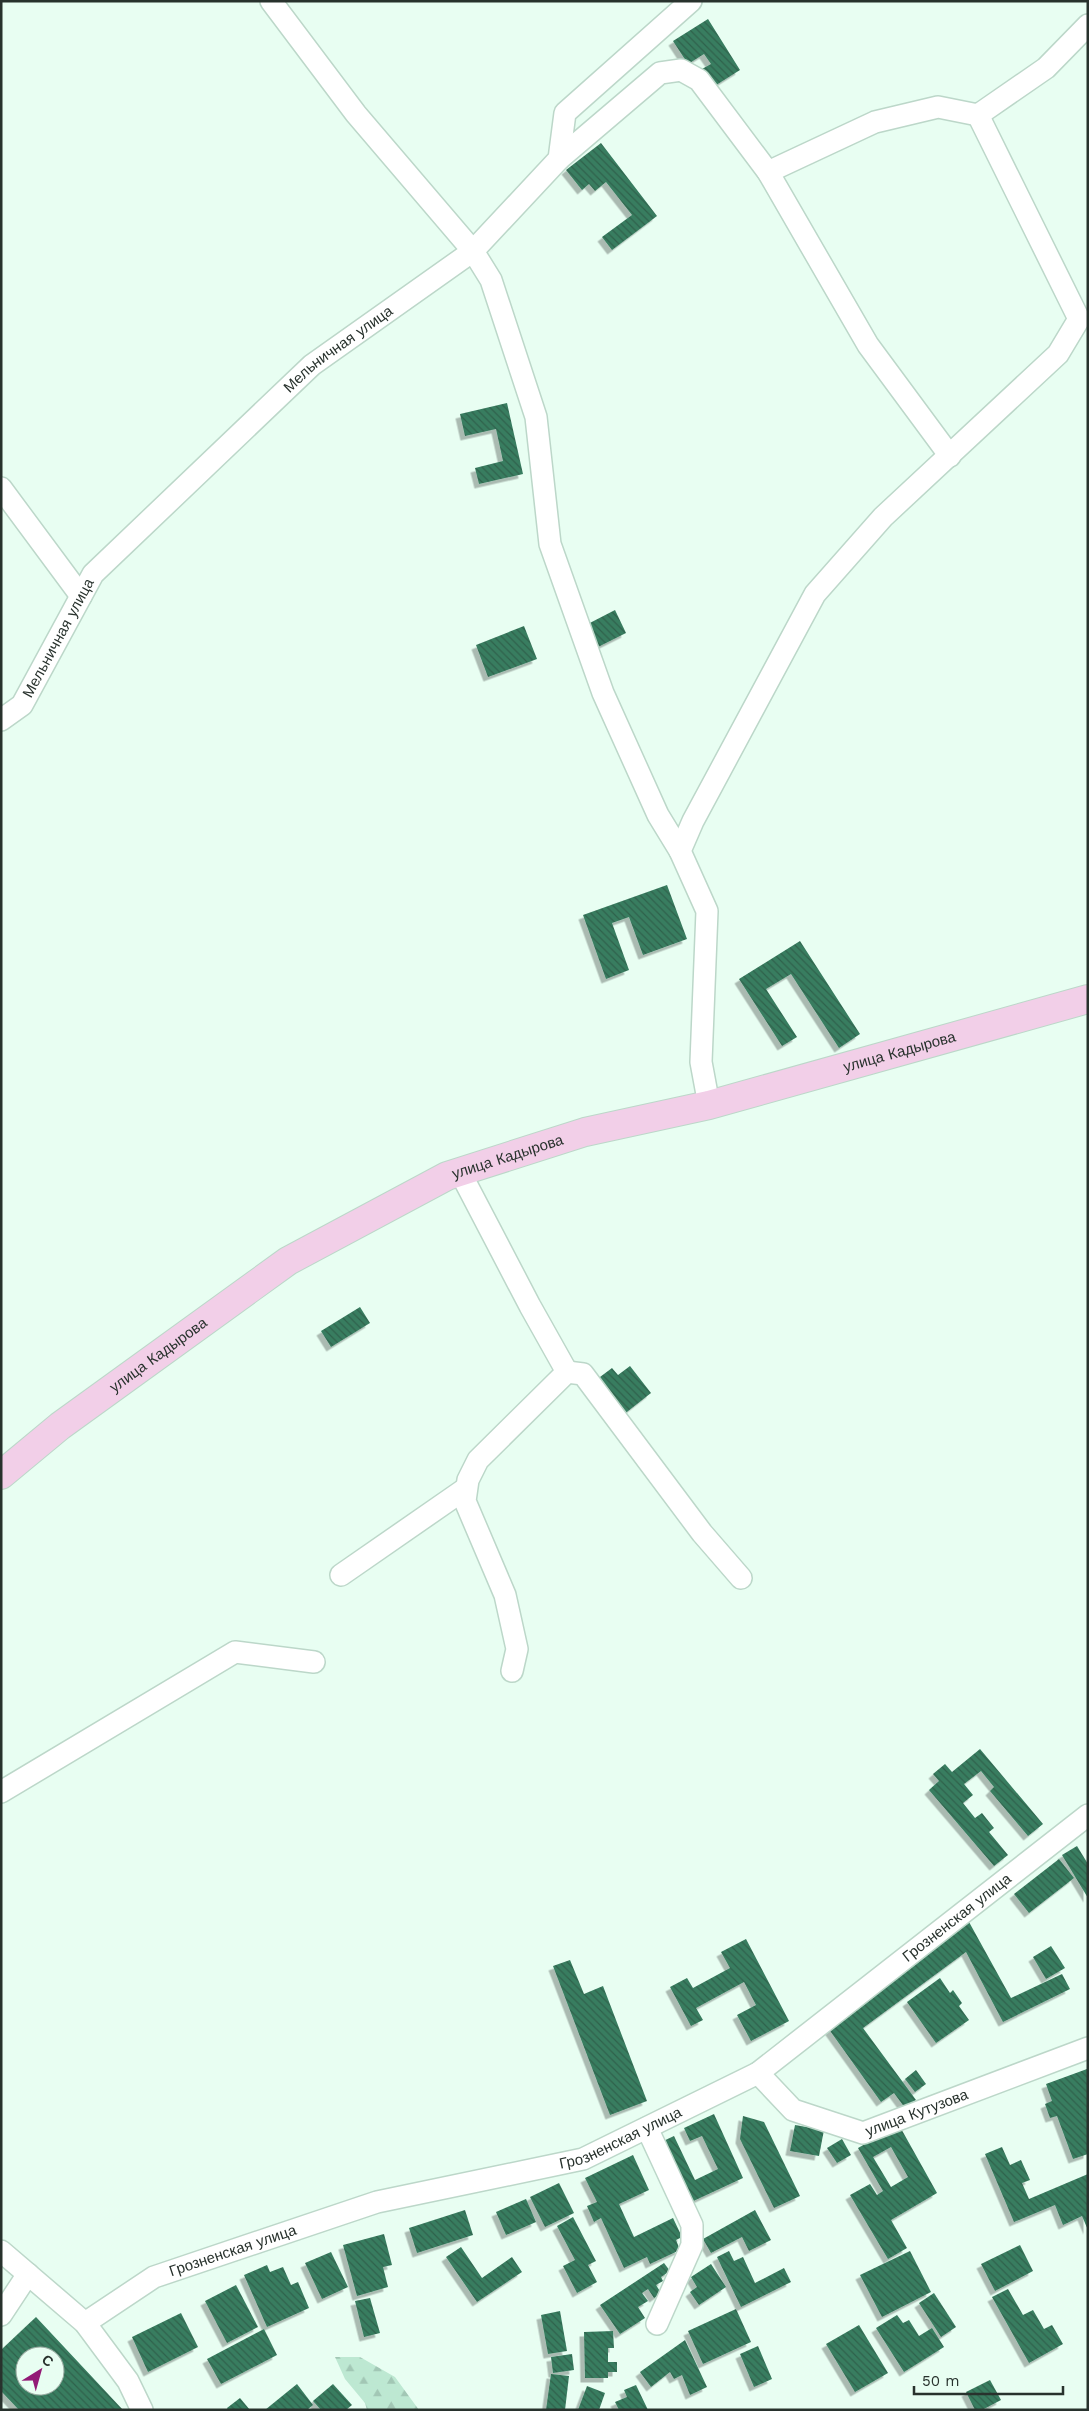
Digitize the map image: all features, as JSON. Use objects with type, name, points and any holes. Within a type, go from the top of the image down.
[{"type":"street","points":[[271,1],[356,114],[473,251],[490,280],[536,417],[550,544],[603,693],[658,815],[680,851],[706,911],[701,1062],[709,1104]]},
{"type":"street","points":[[559,159],[565,113],[691,1]]},
{"type":"street","points":[[768,172],[875,122],[938,107],[978,115],[1046,68],[1088,25]]},
{"type":"street","name":"Мельничная улица","points":[[1,720],[22,705],[92,574],[312,365],[473,251],[559,159],[660,73],[681,70],[699,80],[768,172],[868,345],[950,456]]},
{"type":"street","points":[[680,851],[693,821],[816,594],[883,517],[1058,354],[1078,319],[978,115]]},
{"type":"street","points":[[1,488],[81,596]]},
{"type":"street","name":"улица Кадырова","points":[[1,1475],[60,1426],[288,1261],[448,1176],[585,1132],[709,1104],[1088,999]]},
{"type":"street","points":[[460,1172],[567,1372]]},
{"type":"street","points":[[512,1671],[517,1649],[505,1595],[465,1501],[465,1490],[478,1460],[567,1372]]},
{"type":"street","points":[[567,1372],[583,1374],[702,1533],[741,1578]]},
{"type":"street","points":[[341,1575],[465,1490]]},
{"type":"street","points":[[1,1792],[235,1652],[314,1662]]},
{"type":"street","name":"Грозненская улица","points":[[85,2324],[154,2277],[377,2202],[583,2159],[758,2073],[1088,1815]]},
{"type":"street","name":"улица Кутузова","points":[[758,2073],[793,2110],[863,2133],[1088,2048]]},
{"type":"street","points":[[647,2128],[692,2225],[692,2245],[657,2324]]},
{"type":"street","points":[[1,2250],[85,2324],[128,2381],[142,2410]]},
{"type":"street","points":[[1,2315],[28,2274]]},
{"type":"green space","points":[[335,2357],[360,2357],[395,2377],[419,2410],[367,2410],[365,2403],[345,2379]]},
{"type":"building","points":[[708,19],[740,70],[713,87],[702,69],[711,64],[704,54],[688,64],[673,41]]},
{"type":"building","points":[[601,143],[657,216],[612,250],[602,237],[632,215],[606,182],[595,191],[589,184],[582,190],[566,170]]},
{"type":"building","points":[[507,403],[523,474],[479,484],[475,468],[503,461],[496,429],[465,436],[460,414]]},
{"type":"building","points":[[615,610],[626,633],[596,648],[584,626]]},
{"type":"building","points":[[524,626],[537,659],[488,677],[476,645]]},
{"type":"building","points":[[667,885],[687,939],[643,955],[629,917],[612,923],[629,970],[606,979],[583,915]]},
{"type":"building","points":[[800,941],[860,1034],[839,1048],[791,974],[766,989],[797,1037],[782,1046],[739,979]]},
{"type":"building","points":[[360,1307],[370,1323],[331,1347],[321,1331]]},
{"type":"building","points":[[630,1366],[651,1393],[623,1415],[596,1380],[612,1368],[618,1375]]},
{"type":"building","points":[[980,1749],[1043,1824],[1028,1836],[990,1791],[994,1787],[981,1771],[964,1784],[973,1795],[963,1803],[975,1818],[982,1813],[994,1828],[989,1832],[1008,1855],[994,1866],[929,1790],[939,1781],[933,1774],[945,1764],[952,1772]]},
{"type":"building","points":[[1077,1846],[1088,1864],[1088,1898],[1062,1855]]},
{"type":"building","points":[[1059,1859],[1074,1878],[1029,1913],[1014,1894]]},
{"type":"building","points":[[969,1922],[1011,1998],[1062,1974],[1070,1989],[1003,2022],[966,1952],[863,2028],[916,2100],[905,2108],[894,2093],[881,2102],[828,2028]]},
{"type":"building","points":[[746,1939],[789,2021],[751,2041],[737,2015],[756,2005],[744,1982],[696,2008],[703,2020],[691,2026],[670,1987],[687,1978],[693,1988],[730,1968],[721,1952]]},
{"type":"building","points":[[1051,1946],[1065,1968],[1046,1979],[1033,1957]]},
{"type":"building","points":[[570,1960],[584,1994],[603,1986],[647,2101],[610,2115],[553,1966]]},
{"type":"building","points":[[940,1978],[950,1993],[953,1990],[962,2003],[959,2006],[969,2020],[936,2043],[907,2002]]},
{"type":"building","points":[[1087,2069],[1088,2154],[1073,2159],[1057,2116],[1050,2118],[1045,2104],[1052,2101],[1046,2084]]},
{"type":"building","points":[[916,2070],[926,2084],[915,2092],[905,2079]]},
{"type":"building","points":[[714,2114],[743,2178],[687,2204],[659,2143],[674,2136],[695,2180],[718,2169],[702,2136],[690,2141],[684,2128]]},
{"type":"building","points":[[743,2116],[764,2122],[800,2196],[774,2208],[740,2139]]},
{"type":"building","points":[[795,2125],[824,2130],[819,2156],[790,2151]]},
{"type":"building","points":[[899,2125],[937,2193],[891,2220],[907,2248],[888,2259],[850,2195],[870,2184],[877,2195],[883,2191],[858,2148]],"holes":[[[891,2147],[908,2177],[891,2187],[873,2157]]]},
{"type":"building","points":[[842,2139],[851,2155],[837,2163],[827,2148]]},
{"type":"building","points":[[1002,2147],[1010,2165],[1021,2160],[1030,2180],[1022,2183],[1029,2199],[1088,2174],[1088,2230],[1082,2216],[1063,2225],[1055,2205],[1014,2222],[985,2154]]},
{"type":"building","points":[[633,2155],[649,2190],[619,2204],[634,2237],[673,2218],[682,2237],[676,2240],[680,2250],[650,2264],[647,2257],[624,2268],[601,2218],[594,2222],[587,2206],[597,2202],[585,2178]]},
{"type":"building","points":[[559,2183],[574,2213],[545,2227],[530,2197]]},
{"type":"building","points":[[526,2199],[536,2222],[506,2235],[496,2212]]},
{"type":"building","points":[[465,2210],[473,2235],[417,2253],[409,2228]]},
{"type":"building","points":[[755,2210],[771,2240],[749,2251],[742,2237],[711,2253],[703,2239]]},
{"type":"building","points":[[573,2217],[596,2261],[588,2265],[597,2282],[577,2293],[563,2266],[575,2260],[557,2226]]},
{"type":"building","points":[[384,2234],[392,2265],[383,2267],[388,2287],[357,2296],[343,2245]]},
{"type":"building","points":[[1020,2245],[1033,2271],[995,2291],[981,2264]]},
{"type":"building","points":[[461,2247],[482,2278],[512,2257],[522,2272],[477,2302],[446,2257]]},
{"type":"building","points":[[729,2251],[734,2261],[743,2257],[755,2283],[784,2268],[791,2282],[741,2307],[717,2257]]},
{"type":"building","points":[[910,2251],[931,2292],[882,2317],[860,2275]]},
{"type":"building","points":[[331,2252],[348,2287],[322,2299],[305,2263]]},
{"type":"building","points":[[664,2263],[670,2271],[661,2277],[663,2281],[656,2285],[661,2293],[654,2298],[648,2289],[642,2293],[648,2301],[638,2307],[645,2318],[620,2334],[600,2305]]},
{"type":"building","points":[[711,2264],[726,2287],[699,2305],[690,2292],[697,2287],[691,2277]]},
{"type":"building","points":[[267,2265],[270,2272],[283,2267],[291,2285],[298,2282],[309,2308],[267,2327],[244,2275]]},
{"type":"building","points":[[236,2285],[258,2327],[227,2343],[205,2301]]},
{"type":"building","points":[[1008,2289],[1023,2315],[1033,2310],[1044,2329],[1052,2325],[1063,2344],[1029,2363],[992,2297]]},
{"type":"building","points":[[934,2293],[956,2327],[941,2337],[919,2303]]},
{"type":"building","points":[[370,2298],[380,2333],[364,2337],[355,2301]]},
{"type":"building","points":[[736,2309],[751,2342],[703,2364],[688,2331]]},
{"type":"building","points":[[560,2311],[567,2351],[548,2354],[541,2315]]},
{"type":"building","points":[[181,2313],[198,2347],[148,2372],[132,2337]]},
{"type":"building","points":[[897,2315],[903,2323],[909,2320],[919,2336],[932,2328],[944,2347],[904,2372],[876,2328]]},
{"type":"building","points":[[36,2317],[63,2346],[15,2346],[15,2396],[65,2396],[65,2348],[123,2410],[19,2410],[1,2391],[1,2350]]},
{"type":"building","points":[[859,2325],[888,2373],[855,2392],[826,2344]]},
{"type":"building","points":[[264,2329],[277,2355],[221,2384],[207,2359]]},
{"type":"building","points":[[613,2331],[614,2348],[608,2348],[608,2362],[617,2362],[617,2372],[608,2372],[608,2378],[585,2378],[584,2332]]},
{"type":"building","points":[[685,2340],[707,2387],[690,2395],[682,2375],[674,2379],[670,2372],[651,2387],[640,2372]]},
{"type":"building","points":[[758,2346],[772,2379],[754,2387],[740,2354]]},
{"type":"building","points":[[572,2354],[574,2370],[553,2373],[551,2357]]},
{"type":"building","points":[[551,2374],[569,2376],[565,2410],[546,2410]]},
{"type":"building","points":[[990,2380],[1001,2400],[982,2410],[975,2410],[966,2392]]},
{"type":"building","points":[[297,2384],[313,2405],[307,2410],[265,2410]]},
{"type":"building","points":[[333,2384],[352,2405],[346,2410],[321,2410],[313,2401]]},
{"type":"building","points":[[636,2385],[648,2410],[619,2410],[615,2402],[627,2397],[624,2390]]},
{"type":"building","points":[[587,2386],[605,2393],[599,2410],[578,2410]]},
{"type":"building","points":[[240,2398],[250,2410],[228,2410],[227,2408]]}]
